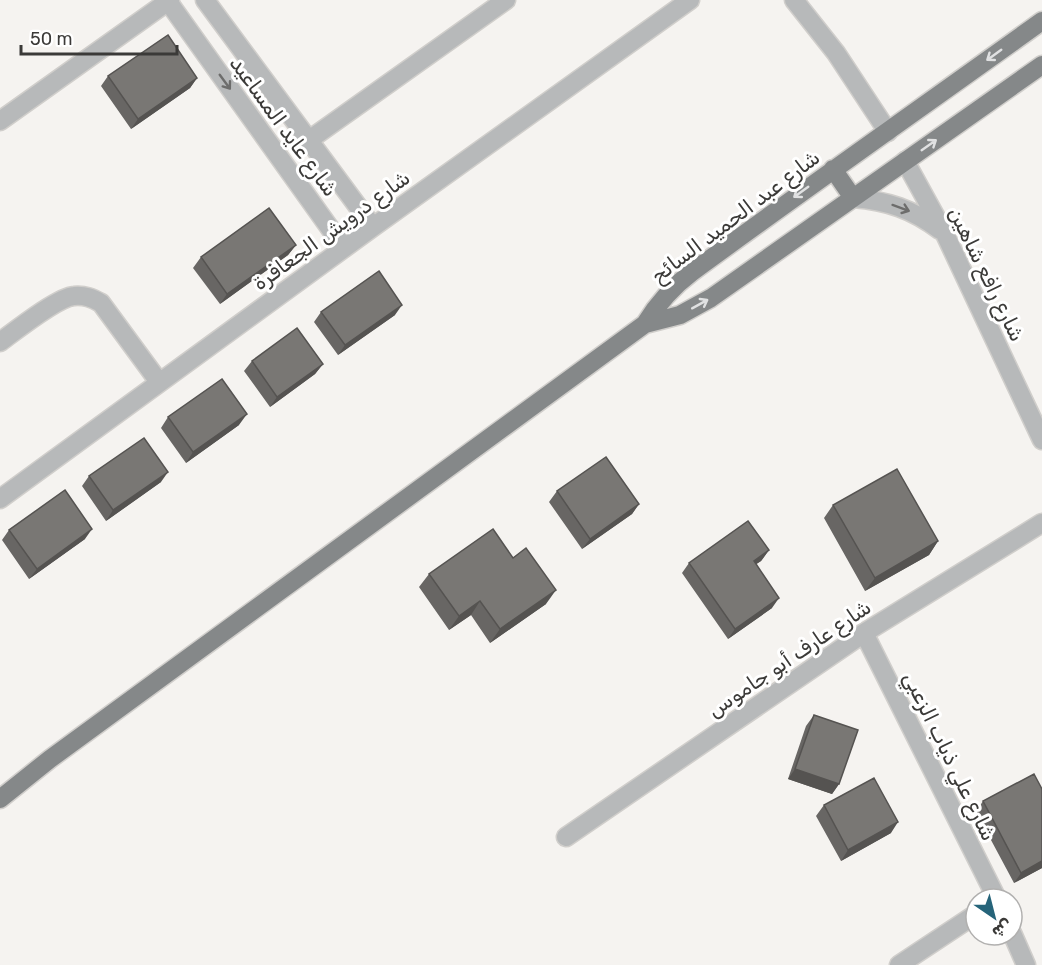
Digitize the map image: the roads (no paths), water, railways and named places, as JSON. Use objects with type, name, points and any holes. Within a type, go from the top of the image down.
[{"type":"main road","name":"شارع عبد الحميد السائح","points":[[645,324],[654,309],[678,283],[833,169],[1042,21]]},
{"type":"main road","name":"شارع عبد الحميد السائح","points":[[645,324],[680,315],[711,298],[1042,65]]},
{"type":"main road","points":[[833,169],[853,198]]},
{"type":"main road","points":[[0,799],[50,759],[645,324]]},
{"type":"street","name":"شارع عايد المساعيد","points":[[168,0],[344,248]]},
{"type":"street","points":[[0,122],[168,0]]},
{"type":"street","name":"شارع عايد المساعيد","points":[[206,0],[373,227]]},
{"type":"street","points":[[309,141],[506,0]]},
{"type":"street","name":"شارع درويش الجعافرة","points":[[0,499],[373,227],[690,0]]},
{"type":"street","points":[[794,0],[836,53],[888,132]]},
{"type":"street","name":"شارع رافع شاهين","points":[[905,161],[944,232],[1042,440]]},
{"type":"street","points":[[853,198],[892,204],[927,220],[944,232]]},
{"type":"street","points":[[0,342],[56,303],[71,296],[87,296],[101,303],[159,382]]},
{"type":"street","name":"شارع عارف أبو جاموس","points":[[566,837],[864,633],[1042,523]]},
{"type":"street","name":"شارع علي ذياب الزعبي","points":[[864,633],[991,887]]},
{"type":"street","points":[[899,965],[964,922]]},
{"type":"street","points":[[1018,947],[1026,965]]}]
